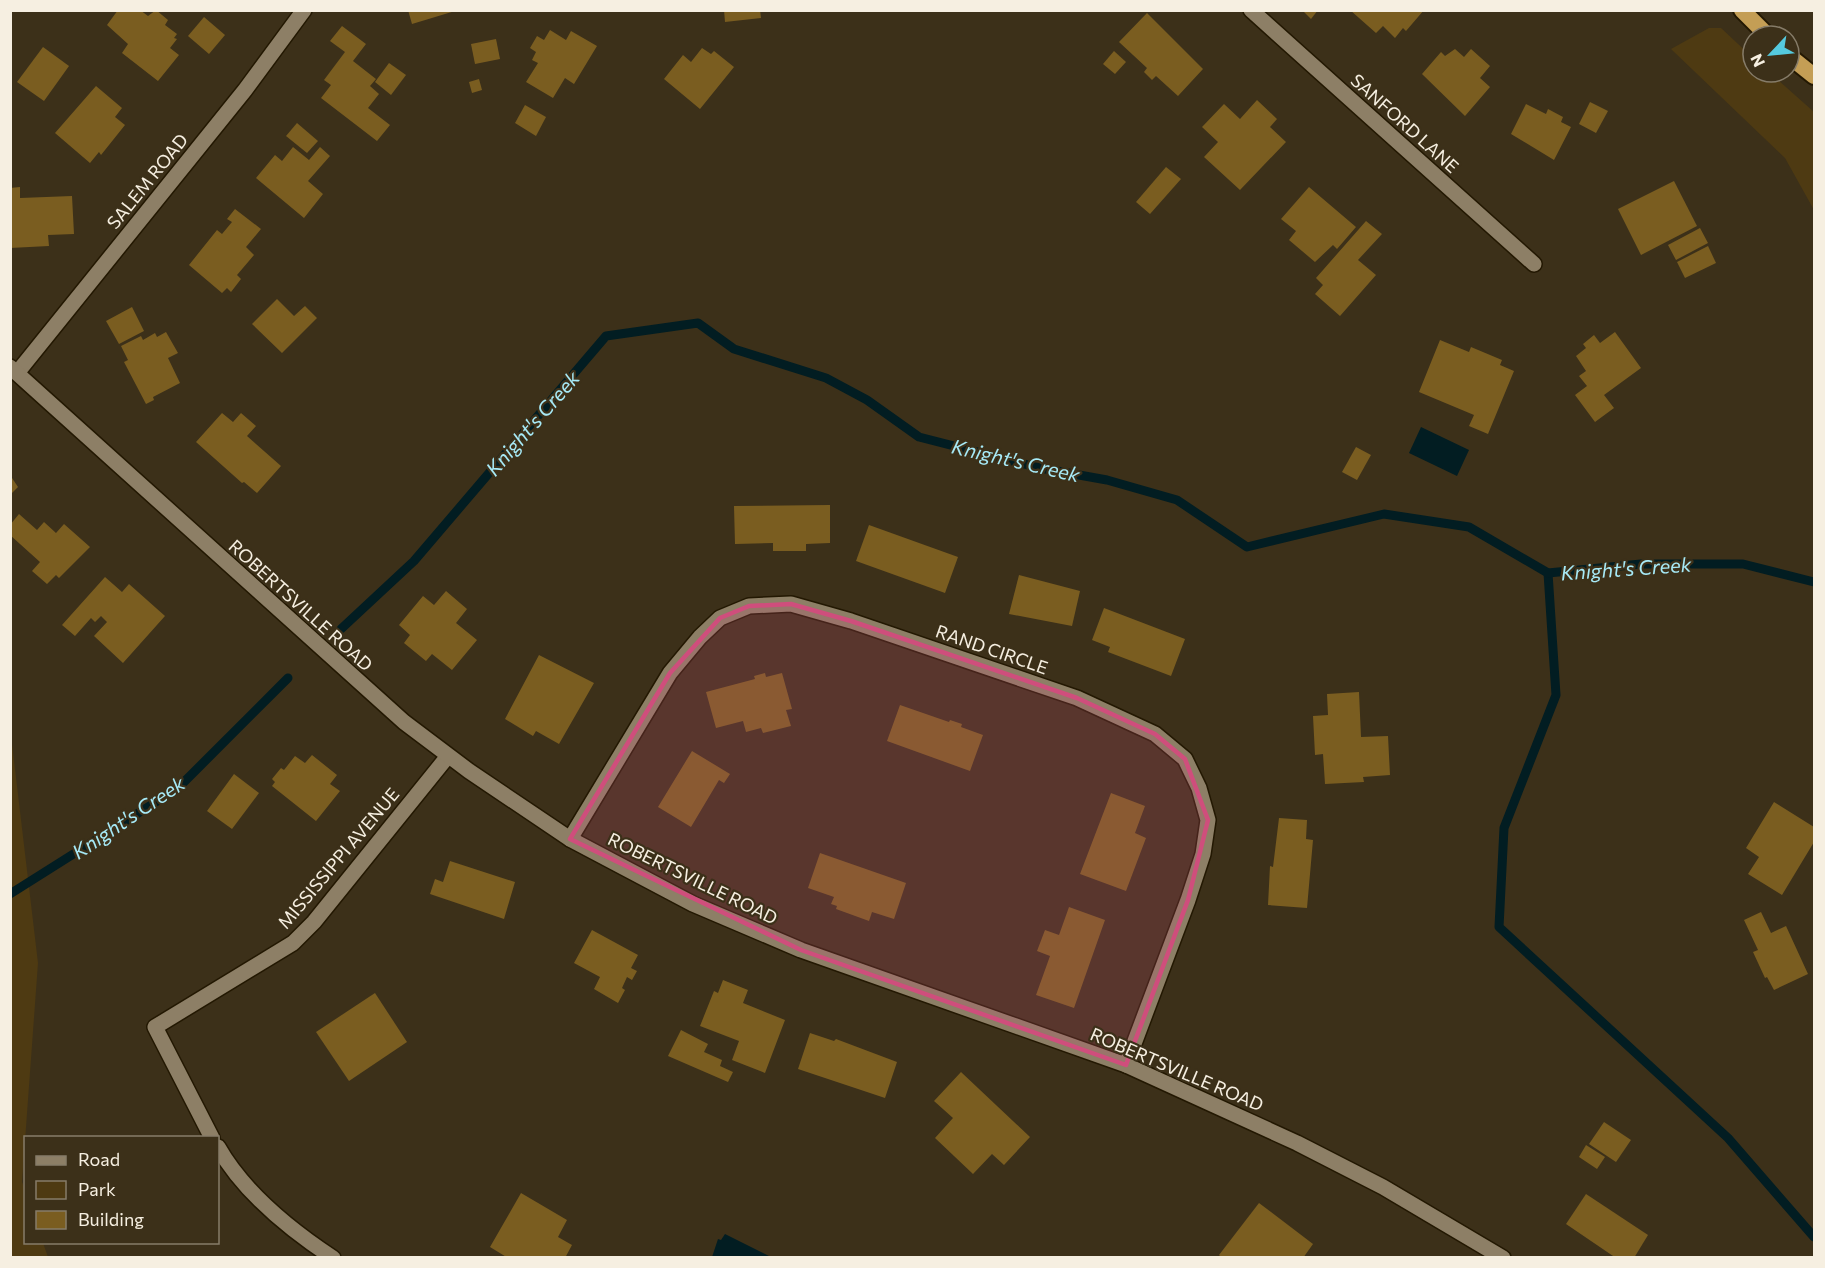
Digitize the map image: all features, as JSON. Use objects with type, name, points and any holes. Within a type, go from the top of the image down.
[{"type":"highway","points":[[1742,10],[1756,24]]},
{"type":"highway","points":[[1801,65],[1815,76]]},
{"type":"street","name":"SALEM ROAD","points":[[14,370],[245,90],[304,10]]},
{"type":"street","name":"SANFORD LANE","points":[[1251,10],[1534,264]]},
{"type":"street","name":"ROBERTSVILLE ROAD","points":[[14,370],[354,680],[448,756],[570,839],[732,922],[801,950],[1126,1065],[1298,1143],[1383,1187],[1503,1257]]},
{"type":"street","name":"RAND CIRCLE","points":[[570,839],[670,673],[700,636],[720,618],[749,606],[791,604],[851,621],[1077,698],[1155,734],[1185,759],[1199,788],[1208,820],[1203,854],[1188,900],[1126,1065]]},
{"type":"street","name":"MISSISSIPPI AVENUE","points":[[211,1136],[155,1028],[293,943],[314,922],[448,756]]},
{"type":"street","points":[[219,1148],[256,1196],[296,1233],[333,1257]]},
{"type":"highlighted area","points":[[791,604],[851,621],[1077,698],[1155,734],[1185,759],[1208,820],[1188,900],[1126,1065],[801,950],[570,839],[670,673],[720,618],[749,606]]},
{"type":"green space","points":[[1709,28],[1721,28],[1741,47],[1741,84],[1782,84],[1814,112],[1814,210],[1785,158],[1671,49]]},
{"type":"green space","points":[[10,727],[38,963],[24,1136],[22,1182],[24,1186],[24,1244],[43,1244],[48,1257],[11,1257]]},
{"type":"water","points":[[1421,427],[1469,450],[1457,476],[1409,453]]},
{"type":"water","points":[[725,1234],[771,1257],[712,1257],[718,1239],[721,1240]]},
{"type":"building","points":[[118,10],[140,10],[148,16],[156,10],[168,20],[165,25],[177,34],[174,38],[177,39],[170,48],[179,55],[158,81],[122,53],[128,44],[107,25]]},
{"type":"building","points":[[408,10],[455,10],[455,11],[412,24]]},
{"type":"building","points":[[724,10],[760,10],[761,18],[725,22]]},
{"type":"building","points":[[1302,10],[1318,10],[1311,19]]},
{"type":"building","points":[[1350,10],[1424,10],[1406,31],[1403,28],[1395,38],[1383,26],[1376,33]]},
{"type":"building","points":[[1147,13],[1203,69],[1178,96],[1156,76],[1152,80],[1144,72],[1147,68],[1119,42]]},
{"type":"building","points":[[204,17],[225,35],[209,54],[188,36]]},
{"type":"building","points":[[342,26],[366,44],[353,61],[376,79],[370,86],[379,94],[368,108],[390,125],[377,141],[321,98],[331,85],[324,80],[345,52],[330,41]]},
{"type":"building","points":[[550,30],[566,40],[571,31],[597,46],[574,84],[565,78],[553,98],[526,82],[538,63],[532,60],[536,52],[530,48],[537,36],[544,40]]},
{"type":"building","points":[[496,39],[500,59],[475,64],[471,44]]},
{"type":"building","points":[[43,47],[69,66],[44,101],[17,82]]},
{"type":"building","points":[[702,48],[711,54],[714,51],[734,67],[700,109],[664,79],[683,55],[691,62]]},
{"type":"building","points":[[1455,49],[1464,57],[1471,49],[1490,66],[1480,78],[1490,87],[1465,116],[1422,74],[1441,52],[1445,56]]},
{"type":"building","points":[[1114,51],[1126,62],[1115,74],[1103,64]]},
{"type":"building","points":[[389,63],[406,75],[391,95],[375,82]]},
{"type":"building","points":[[479,79],[482,90],[472,93],[469,82]]},
{"type":"building","points":[[96,86],[122,108],[115,117],[125,125],[101,155],[99,152],[90,163],[55,133]]},
{"type":"building","points":[[1257,100],[1277,119],[1270,127],[1286,142],[1240,190],[1204,157],[1218,142],[1202,127],[1224,104],[1240,119]]},
{"type":"building","points":[[1590,102],[1608,111],[1596,133],[1579,124]]},
{"type":"building","points":[[1526,104],[1546,114],[1548,109],[1563,117],[1561,122],[1571,127],[1554,160],[1511,134]]},
{"type":"building","points":[[525,105],[546,117],[536,136],[515,123]]},
{"type":"building","points":[[297,123],[318,141],[307,153],[286,136]]},
{"type":"building","points":[[293,147],[309,160],[320,147],[330,156],[308,181],[323,194],[304,218],[256,178],[275,155],[282,161]]},
{"type":"building","points":[[1166,167],[1181,179],[1150,214],[1136,202]]},
{"type":"building","points":[[1674,181],[1697,226],[1641,255],[1618,209]]},
{"type":"building","points":[[20,187],[20,198],[72,196],[74,234],[48,235],[49,246],[10,248],[10,188]]},
{"type":"building","points":[[1309,187],[1356,227],[1337,249],[1333,245],[1315,262],[1289,240],[1296,231],[1281,219]]},
{"type":"building","points":[[235,209],[261,229],[246,247],[254,255],[237,275],[241,279],[231,292],[227,288],[222,293],[189,265],[217,230],[222,234],[232,222],[227,219]]},
{"type":"building","points":[[1366,221],[1382,234],[1358,260],[1376,275],[1340,316],[1315,294],[1323,285],[1316,278]]},
{"type":"building","points":[[1700,228],[1708,243],[1676,260],[1668,245]]},
{"type":"building","points":[[1708,246],[1716,263],[1685,278],[1677,262]]},
{"type":"building","points":[[277,299],[294,316],[305,306],[317,318],[282,353],[252,324]]},
{"type":"building","points":[[132,307],[144,331],[119,344],[106,321]]},
{"type":"building","points":[[166,332],[178,353],[168,358],[180,383],[153,397],[154,400],[146,404],[124,362],[128,360],[121,346],[141,336],[143,340],[155,333],[157,337]]},
{"type":"building","points":[[1615,332],[1641,368],[1604,395],[1614,408],[1595,422],[1575,395],[1587,386],[1579,376],[1586,371],[1576,356],[1586,348],[1583,344],[1594,335],[1600,343]]},
{"type":"building","points":[[1440,340],[1469,352],[1471,347],[1502,360],[1500,365],[1514,371],[1488,434],[1469,426],[1474,415],[1419,392]]},
{"type":"building","points":[[222,413],[233,422],[241,413],[256,426],[247,436],[281,466],[257,493],[244,482],[242,483],[196,442]]},
{"type":"building","points":[[1356,447],[1371,455],[1357,480],[1342,472]]},
{"type":"building","points":[[10,475],[18,487],[10,495]]},
{"type":"building","points":[[830,505],[830,543],[806,544],[806,551],[773,551],[773,543],[735,544],[734,506]]},
{"type":"building","points":[[19,514],[37,530],[44,522],[56,533],[64,524],[90,547],[59,578],[56,575],[47,584],[32,571],[40,562],[10,535],[10,525]]},
{"type":"building","points":[[869,525],[958,557],[945,593],[856,561]]},
{"type":"building","points":[[1019,575],[1080,591],[1072,626],[1009,614]]},
{"type":"building","points":[[105,577],[122,592],[129,584],[165,616],[123,663],[94,636],[107,622],[101,616],[95,622],[91,618],[75,636],[62,625]]},
{"type":"building","points":[[446,591],[467,609],[456,623],[477,640],[452,670],[432,654],[426,661],[404,643],[410,635],[399,625],[423,596],[434,605]]},
{"type":"building","points":[[1104,608],[1185,639],[1171,676],[1108,652],[1110,647],[1092,640]]},
{"type":"building","points":[[539,655],[594,683],[559,744],[536,731],[533,736],[505,719]]},
{"type":"building","points":[[765,673],[766,677],[782,673],[792,709],[786,710],[791,726],[763,733],[761,728],[746,732],[743,721],[716,728],[706,692],[755,679],[754,676]]},
{"type":"building","points":[[1359,692],[1361,737],[1388,736],[1390,775],[1363,777],[1364,782],[1325,784],[1323,754],[1315,755],[1313,716],[1328,715],[1327,694]]},
{"type":"building","points":[[900,705],[949,722],[950,720],[962,724],[961,727],[983,735],[970,771],[887,741]]},
{"type":"building","points":[[692,751],[730,774],[724,783],[719,780],[691,827],[658,807]]},
{"type":"building","points":[[312,755],[337,775],[330,784],[340,791],[316,821],[272,786],[275,782],[272,779],[281,768],[284,770],[295,756],[305,763]]},
{"type":"building","points":[[234,774],[259,793],[232,829],[207,811]]},
{"type":"building","points":[[1111,793],[1145,806],[1135,833],[1146,838],[1126,891],[1080,874]]},
{"type":"building","points":[[1774,802],[1814,827],[1814,842],[1782,895],[1748,874],[1759,857],[1746,848]]},
{"type":"building","points":[[1279,818],[1307,820],[1306,839],[1313,840],[1307,908],[1268,905],[1270,866],[1273,867]]},
{"type":"building","points":[[820,853],[906,883],[894,919],[872,912],[869,921],[836,909],[837,906],[831,904],[834,897],[808,888]]},
{"type":"building","points":[[450,861],[515,882],[504,919],[430,894],[435,879],[443,882]]},
{"type":"building","points":[[1069,907],[1105,920],[1074,1008],[1036,995],[1050,956],[1037,951],[1045,930],[1059,935]]},
{"type":"building","points":[[1761,912],[1771,933],[1786,926],[1808,974],[1774,990],[1767,977],[1765,978],[1753,952],[1758,950],[1744,920]]},
{"type":"building","points":[[592,930],[638,955],[631,968],[637,971],[632,980],[627,977],[622,988],[625,990],[618,1003],[594,989],[600,977],[574,963]]},
{"type":"building","points":[[723,980],[748,990],[743,1003],[785,1020],[765,1073],[732,1060],[739,1041],[700,1026],[714,991],[718,993]]},
{"type":"building","points":[[375,993],[407,1042],[349,1081],[316,1032]]},
{"type":"building","points":[[681,1030],[708,1044],[704,1052],[722,1060],[720,1066],[733,1072],[728,1082],[668,1056]]},
{"type":"building","points":[[810,1033],[834,1041],[836,1039],[897,1062],[885,1098],[798,1069]]},
{"type":"building","points":[[961,1072],[1030,1137],[1004,1165],[992,1154],[973,1174],[935,1138],[953,1118],[934,1101]]},
{"type":"building","points":[[1604,1122],[1631,1140],[1616,1162],[1589,1144]]},
{"type":"building","points":[[1586,1145],[1605,1157],[1597,1169],[1579,1157]]},
{"type":"building","points":[[521,1193],[567,1220],[558,1237],[572,1245],[565,1258],[508,1258],[490,1247]]},
{"type":"building","points":[[1586,1194],[1648,1235],[1634,1258],[1616,1258],[1566,1224]]},
{"type":"building","points":[[1259,1203],[1313,1244],[1303,1258],[1222,1258],[1219,1255]]},
{"type":"waterway","name":"Knight's Creek","points":[[341,629],[414,561],[606,336],[698,323],[734,349],[826,378],[867,400],[919,437],[1040,468],[1107,480],[1177,500],[1247,547],[1384,514],[1469,527],[1548,573],[1641,564],[1743,564],[1814,582]]},
{"type":"waterway","points":[[1548,573],[1556,695],[1504,828],[1499,927],[1728,1138],[1814,1237]]},
{"type":"waterway","name":"Knight's Creek","points":[[10,894],[178,788],[288,678]]}]
